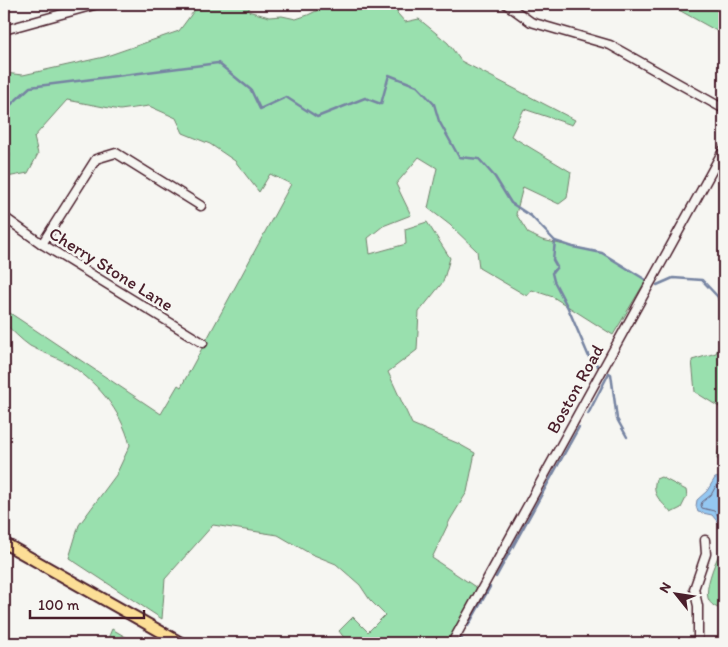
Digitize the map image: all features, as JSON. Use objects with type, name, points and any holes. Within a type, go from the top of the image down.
[{"type":"main road","points":[[4,542],[181,643]]},
{"type":"street","points":[[4,30],[98,4]]},
{"type":"street","points":[[506,4],[531,22],[610,45],[724,109]]},
{"type":"street","name":"Boston Road","points":[[452,643],[724,149]]},
{"type":"street","points":[[42,244],[96,159],[116,153],[201,206]]},
{"type":"street","name":"Cherry Stone Lane","points":[[4,217],[42,244],[203,344]]},
{"type":"street","points":[[698,643],[698,606],[694,589],[706,554],[706,540]]},
{"type":"green space","points":[[199,4],[251,4],[248,11],[269,17],[282,16],[296,19],[330,4],[400,4],[397,13],[405,22],[419,19],[448,43],[461,61],[575,120],[572,125],[524,109],[511,136],[571,172],[567,198],[559,204],[523,187],[516,214],[528,233],[542,240],[602,253],[646,280],[613,335],[553,297],[532,290],[527,296],[479,268],[477,251],[450,225],[428,208],[437,168],[419,157],[396,184],[411,215],[383,226],[368,238],[370,254],[406,244],[405,229],[427,222],[450,258],[443,282],[419,312],[417,350],[388,372],[412,424],[457,443],[475,453],[467,492],[450,520],[432,558],[477,588],[447,643],[348,643],[339,631],[353,617],[368,632],[385,615],[370,600],[360,585],[336,564],[309,553],[278,535],[213,525],[165,579],[162,619],[69,558],[79,525],[116,475],[130,445],[114,408],[97,387],[65,362],[23,341],[4,323],[4,309],[161,414],[178,385],[181,387],[291,184],[270,174],[259,192],[235,161],[210,144],[183,133],[176,118],[149,106],[120,110],[67,100],[34,137],[38,154],[28,173],[7,177],[10,154],[4,133],[4,73],[23,75],[104,57],[179,31]]},
{"type":"green space","points":[[668,4],[724,4],[724,35]]},
{"type":"green space","points":[[724,334],[724,410],[695,392],[692,360],[716,353]]},
{"type":"green space","points":[[724,416],[724,463],[717,459]]},
{"type":"green space","points":[[661,477],[686,490],[687,496],[681,508],[671,513],[656,494],[656,479]]},
{"type":"green space","points":[[724,542],[723,610],[712,604],[707,594],[710,576],[719,555],[722,555]]},
{"type":"green space","points":[[112,629],[136,643],[106,643]]},
{"type":"water","points":[[720,477],[724,481],[724,524],[720,525],[712,515],[698,512],[696,506],[697,500],[707,491],[715,478]]},
{"type":"waterway","points":[[4,111],[30,87],[218,63],[251,90],[260,109],[286,97],[317,117],[365,98],[381,104],[389,75],[417,86],[434,104],[439,121],[459,157],[479,159],[495,177],[511,203],[531,216],[555,241],[602,253],[646,280]]},
{"type":"waterway","points":[[555,241],[553,260],[557,267],[552,273],[554,281],[589,357],[598,366]]},
{"type":"waterway","points":[[657,285],[673,278],[702,280],[718,297],[724,316]]},
{"type":"waterway","points":[[718,297],[724,294]]},
{"type":"waterway","points":[[609,373],[611,374],[617,419],[627,437]]},
{"type":"waterway","points":[[588,414],[609,373]]},
{"type":"waterway","points":[[496,577],[579,427]]},
{"type":"waterway","points":[[468,626],[490,587]]},
{"type":"waterway","points":[[460,643],[462,639]]}]
